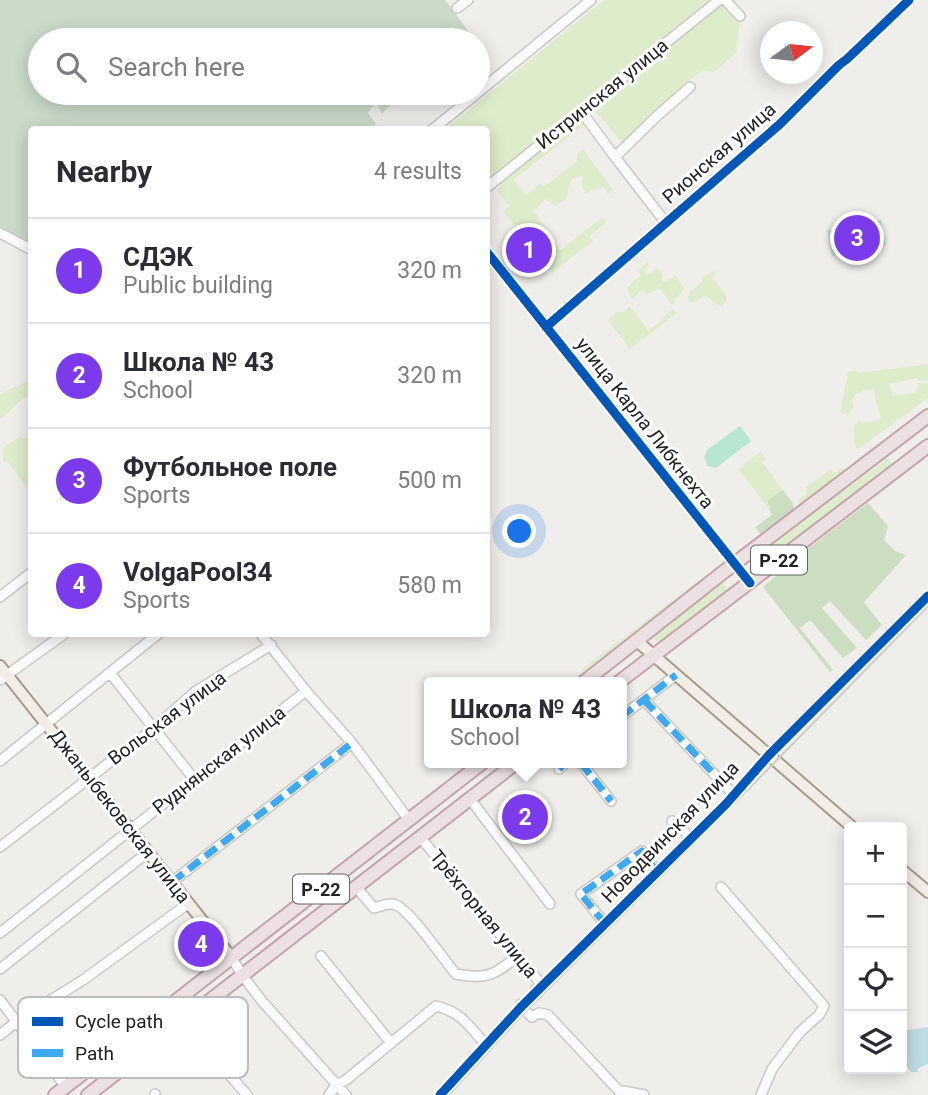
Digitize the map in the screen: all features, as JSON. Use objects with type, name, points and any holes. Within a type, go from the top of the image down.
[{"type":"highway","name":"Р-22","points":[[590,677],[928,416]]},
{"type":"highway","points":[[890,446],[904,465]]},
{"type":"highway","name":"Р-22","points":[[626,677],[928,446]]},
{"type":"highway","name":"Р-22","points":[[182,997],[476,768]]},
{"type":"highway","name":"Р-22","points":[[214,997],[510,768]]},
{"type":"highway","name":"Р-22","points":[[61,1091],[78,1078]]},
{"type":"highway","name":"Р-22","points":[[88,1095],[110,1078]]},
{"type":"main road","points":[[637,641],[846,822]]},
{"type":"main road","name":"Джаныбековская улица","points":[[2,673],[47,723],[232,958]]},
{"type":"main road","points":[[907,874],[928,892]]},
{"type":"street","points":[[457,8],[468,0]]},
{"type":"street","points":[[490,83],[591,0]]},
{"type":"street","name":"Истринская улица","points":[[490,185],[719,0]]},
{"type":"street","points":[[725,0],[740,16]]},
{"type":"street","name":"Рионская улица","points":[[546,327],[780,124],[909,0]]},
{"type":"street","points":[[615,157],[690,87]]},
{"type":"street","points":[[437,126],[463,105]]},
{"type":"street","points":[[581,111],[666,223]]},
{"type":"street","points":[[0,233],[28,248]]},
{"type":"street","name":"улица Карла Либкнехта","points":[[490,256],[750,583]]},
{"type":"street","points":[[0,597],[28,575]]},
{"type":"street","name":"Новодвинская улица","points":[[440,1095],[521,1007],[692,838],[769,755],[928,596]]},
{"type":"street","points":[[2,673],[59,637]]},
{"type":"street","points":[[0,761],[154,637]]},
{"type":"street","points":[[264,637],[352,743],[409,820]]},
{"type":"street","name":"Вольская улица","points":[[0,848],[154,728],[196,691],[271,645]]},
{"type":"street","points":[[110,673],[194,779]]},
{"type":"street","points":[[627,713],[676,676]]},
{"type":"street","name":"Руднянская улица","points":[[0,933],[306,691]]},
{"type":"street","points":[[644,700],[734,795]]},
{"type":"street","points":[[172,882],[352,743]]},
{"type":"street","points":[[585,768],[611,801]]},
{"type":"street","points":[[470,799],[550,904]]},
{"type":"street","points":[[672,821],[692,838]]},
{"type":"street","name":"Трёхгорная улица","points":[[420,837],[541,984],[520,1006],[532,1017],[539,1013],[548,1015],[623,1093]]},
{"type":"street","points":[[605,924],[581,894],[642,851],[657,872]]},
{"type":"street","points":[[0,969],[148,852]]},
{"type":"street","points":[[356,887],[374,908],[388,903],[399,906],[456,974],[475,977],[489,975],[503,968],[519,954]]},
{"type":"street","points":[[722,887],[824,1006],[772,1069],[761,1095]]},
{"type":"street","points":[[56,997],[189,902]]},
{"type":"street","points":[[321,956],[391,1043]]},
{"type":"street","name":"Джаныбековская улица","points":[[232,958],[262,1001],[345,1095]]},
{"type":"street","points":[[0,1000],[17,1021],[0,1035]]},
{"type":"street","points":[[329,1095],[336,1086],[436,1006],[449,1008],[458,1014],[486,1045]]},
{"type":"street","points":[[232,1078],[247,1095]]},
{"type":"street","points":[[623,1093],[644,1095]]},
{"type":"green space","points":[[0,0],[445,0],[466,28],[28,28],[28,105],[373,105],[368,113],[376,124],[28,126],[28,252],[0,237]]},
{"type":"green space","points":[[604,0],[709,0],[490,180],[490,126],[449,126],[475,105],[490,105],[490,93]]},
{"type":"green space","points":[[724,0],[736,0],[740,25],[736,53],[714,72],[702,71],[680,87],[623,144],[594,111],[602,98],[621,83],[631,80],[647,61]]},
{"type":"green space","points":[[378,105],[391,105],[386,109],[382,114]]},
{"type":"green space","points":[[582,117],[587,123],[513,180],[526,195],[539,184],[543,187],[577,161],[577,154],[583,149],[613,190],[608,194],[604,187],[585,193],[581,184],[583,176],[574,177],[566,199],[555,206],[545,199],[534,211],[560,250],[603,217],[606,222],[590,236],[593,241],[552,273],[503,211],[509,206],[497,191],[508,174]]},
{"type":"green space","points":[[881,220],[886,245],[832,256],[827,230]]},
{"type":"green space","points":[[647,262],[649,266],[644,270],[647,275],[657,268],[662,274],[662,281],[676,276],[684,288],[672,305],[660,289],[646,294],[642,290],[632,299],[627,289],[641,276],[638,270]]},
{"type":"green space","points":[[714,271],[716,274],[712,279],[727,300],[722,307],[706,296],[691,303],[688,298],[690,292],[703,281],[702,278]]},
{"type":"green space","points":[[630,307],[648,330],[673,309],[677,313],[630,349],[608,320],[616,312],[623,312]]},
{"type":"green space","points":[[928,364],[928,381],[919,381],[917,378],[889,384],[893,396],[916,392],[919,383],[928,383],[928,398],[857,450],[854,426],[859,420],[865,423],[881,419],[873,389],[856,393],[848,416],[840,413],[848,372]]},
{"type":"green space","points":[[28,381],[28,397],[0,419],[0,394]]},
{"type":"green space","points":[[740,426],[751,441],[716,468],[708,466],[704,457],[708,449]]},
{"type":"green space","points":[[19,437],[28,438],[27,488],[8,462],[3,462],[4,447]]},
{"type":"green space","points":[[761,451],[765,459],[762,462],[783,490],[768,501],[772,507],[769,509],[738,469]]},
{"type":"green space","points":[[888,458],[894,466],[756,570],[749,561]]},
{"type":"green space","points":[[842,468],[846,472],[800,508],[798,501],[807,493],[806,487],[831,469],[834,473]]},
{"type":"green space","points":[[783,490],[793,503],[795,513],[762,537],[755,527],[772,515],[767,501]]},
{"type":"green space","points":[[868,503],[888,526],[884,540],[895,551],[906,555],[864,602],[882,625],[866,640],[830,601],[822,608],[857,648],[843,658],[810,620],[800,628],[833,670],[830,672],[763,587]]},
{"type":"green space","points":[[718,566],[721,570],[586,675],[582,669]]},
{"type":"green space","points":[[722,582],[728,590],[660,645],[653,637]]},
{"type":"water","points":[[928,1027],[928,1064],[917,1069],[918,1072],[911,1072],[907,1067],[907,1030]]},
{"type":"tram line","points":[[449,1095],[525,1012],[928,606]]},
{"type":"marked path","points":[[627,712],[676,675]]},
{"type":"marked path","points":[[644,700],[734,795]]},
{"type":"marked path","points":[[172,882],[352,743]]},
{"type":"marked path","points":[[585,768],[611,801]]},
{"type":"marked path","points":[[672,821],[692,838]]},
{"type":"marked path","points":[[605,924],[581,894],[642,851],[657,872]]},
{"type":"cycle path","points":[[546,327],[780,124],[909,0]]},
{"type":"cycle path","points":[[490,256],[750,583]]},
{"type":"cycle path","points":[[440,1095],[521,1007],[726,804],[769,755],[928,596]]},
{"type":"place","name":"Футбольное поле","points":[[857,238]]},
{"type":"place","name":"СДЭК","points":[[529,250]]},
{"type":"place","name":"Школа № 43","points":[[525,817]]},
{"type":"place","name":"VolgaPool34","points":[[201,944]]}]
